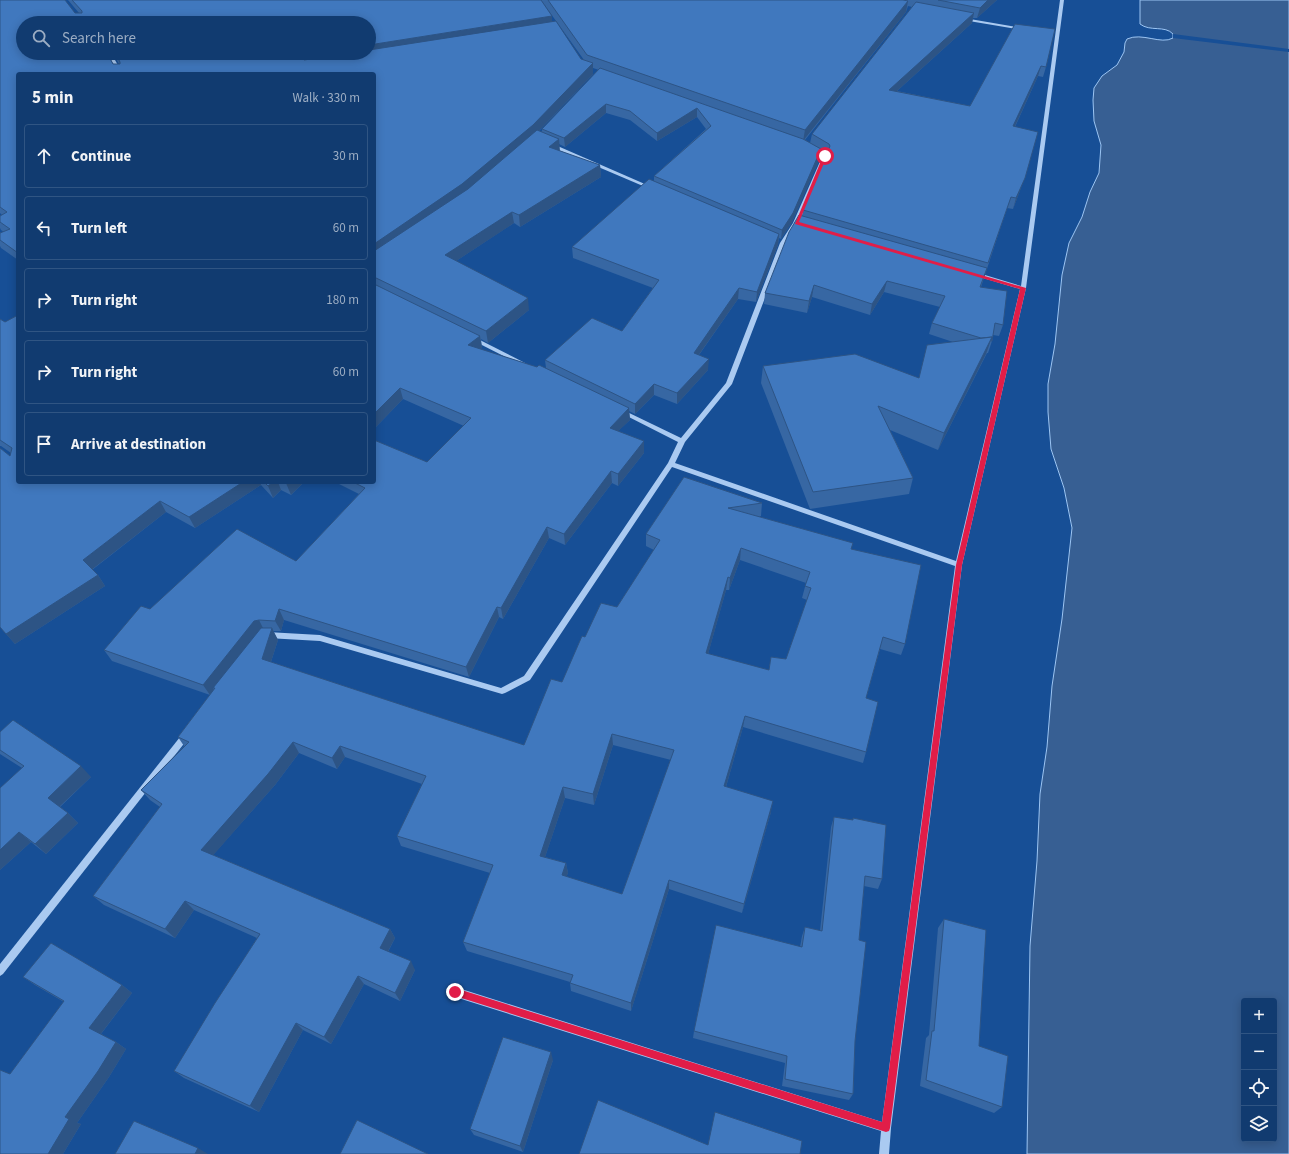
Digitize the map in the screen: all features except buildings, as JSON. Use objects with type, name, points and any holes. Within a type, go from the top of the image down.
[{"type":"street","points":[[884,1154],[886,1128],[959,565],[1023,288],[1062,0]]},
{"type":"street","points":[[958,18],[1028,30]]},
{"type":"street","points":[[1051,34],[1058,36]]},
{"type":"street","points":[[114,60],[120,72]]},
{"type":"street","points":[[544,142],[660,191]]},
{"type":"street","points":[[259,641],[264,635],[320,638],[502,692],[527,678],[671,464],[682,441],[729,384],[783,243],[796,223],[825,156],[805,145]]},
{"type":"street","points":[[796,223],[804,225]]},
{"type":"street","points":[[776,240],[783,243]]},
{"type":"street","points":[[970,273],[1023,288]]},
{"type":"street","points":[[467,336],[532,368]]},
{"type":"street","points":[[618,410],[682,441]]},
{"type":"street","points":[[671,464],[959,565]]},
{"type":"street","points":[[0,971],[191,728]]},
{"type":"street","points":[[455,992],[886,1128]]},
{"type":"water","points":[[1140,0],[1289,0],[1289,1154],[1027,1154],[1030,946],[1037,861],[1040,794],[1047,747],[1052,686],[1062,619],[1072,528],[1064,488],[1051,449],[1048,412],[1048,384],[1055,344],[1062,275],[1069,243],[1082,217],[1090,192],[1099,173],[1101,145],[1094,121],[1094,88],[1102,76],[1117,65],[1124,52],[1127,39],[1139,37],[1168,40],[1173,38],[1173,34],[1170,31],[1148,28],[1140,24]]},
{"type":"pier","points":[[1173,34],[1289,49],[1289,52],[1173,38]]},
{"type":"route","points":[[455,992],[886,1128],[959,565],[1023,288],[796,223],[825,156]]}]
